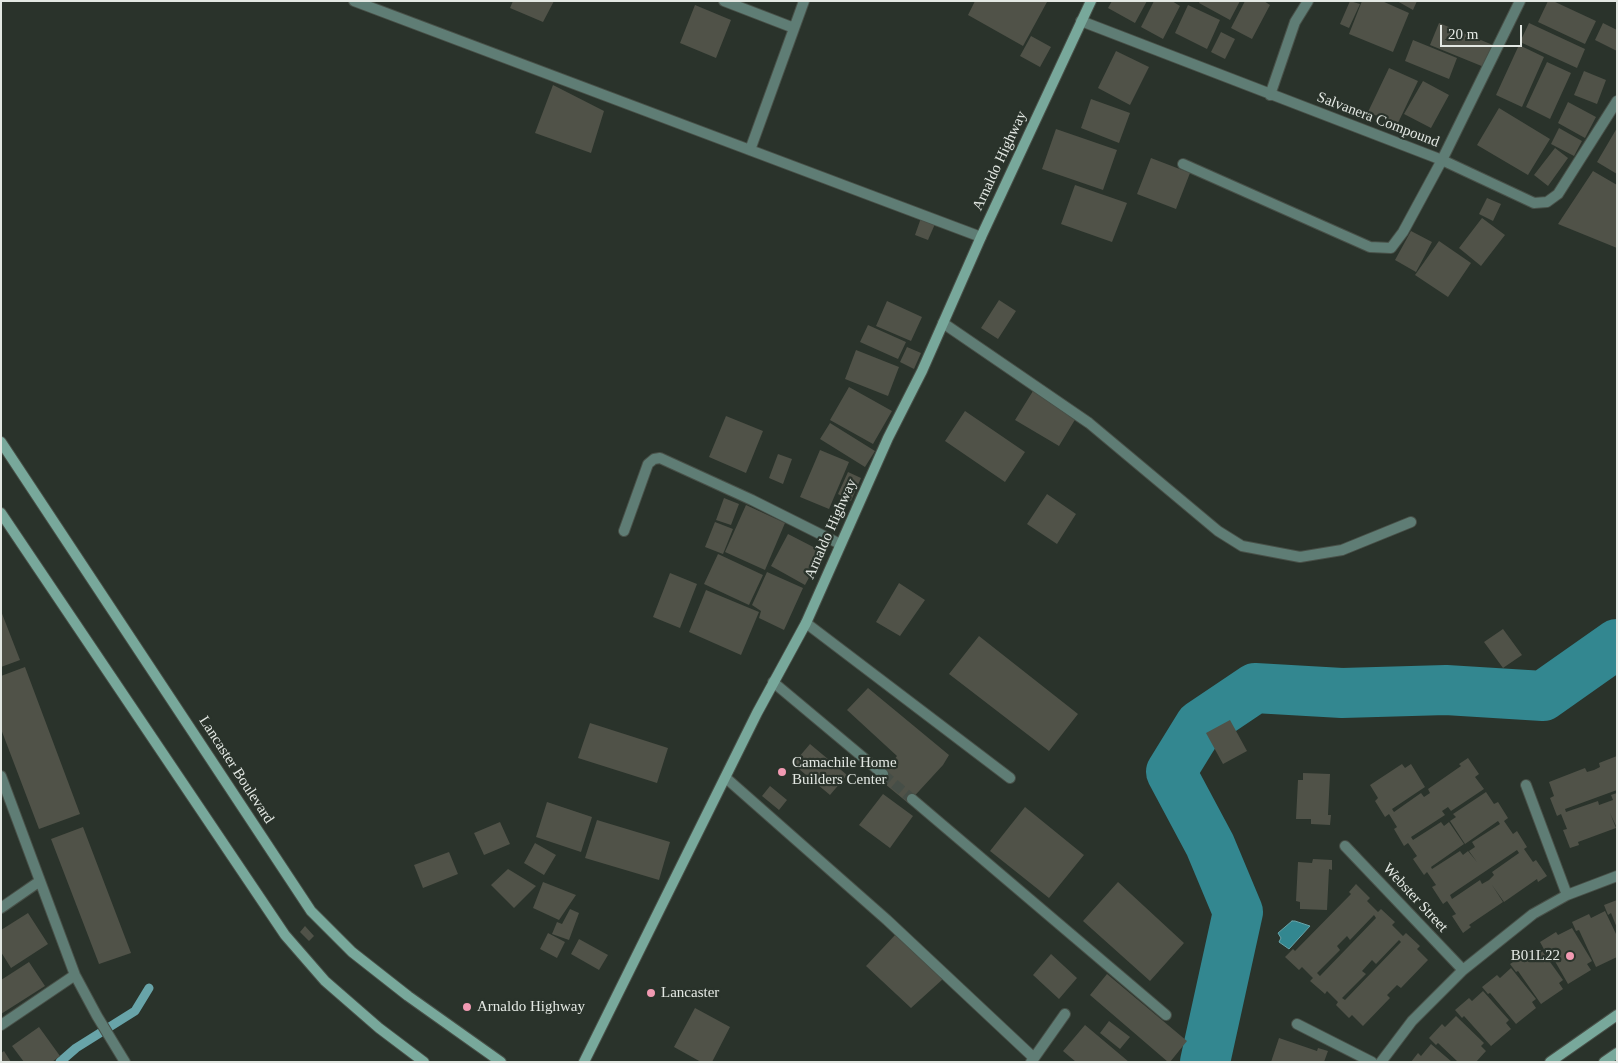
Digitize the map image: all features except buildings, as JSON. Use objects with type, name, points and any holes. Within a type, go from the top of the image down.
[{"type":"main road","name":"Arnaldo Highway","points":[[584,1062],[773,682],[806,623],[840,544],[1091,1]]},
{"type":"main road","name":"Lancaster Boulevard","points":[[1,442],[311,911],[352,952],[408,996],[500,1062]]},
{"type":"main road","points":[[1,513],[285,935],[325,981],[379,1028],[424,1062]]},
{"type":"main road","points":[[1550,1062],[1617,1016]]},
{"type":"main road","points":[[1604,1062],[1617,1053]]},
{"type":"street","points":[[354,1],[981,237]]},
{"type":"street","points":[[724,1],[794,28]]},
{"type":"street","points":[[750,150],[804,1]]},
{"type":"street","points":[[1270,95],[1295,22],[1308,1]]},
{"type":"street","points":[[1183,164],[1370,247],[1391,248],[1403,232],[1442,160],[1520,1]]},
{"type":"street","name":"Salvanera Compound","points":[[1081,21],[1442,160],[1534,203],[1547,202],[1558,194],[1617,101]]},
{"type":"street","points":[[943,323],[1089,423],[1218,531],[1242,546],[1300,557],[1342,550],[1411,522]]},
{"type":"street","points":[[624,531],[648,464],[654,458],[660,458],[752,500],[840,544]]},
{"type":"street","points":[[806,623],[1010,778]]},
{"type":"street","points":[[773,682],[883,774]]},
{"type":"street","points":[[1,776],[5,798],[40,881],[75,975],[125,1062]]},
{"type":"street","points":[[726,778],[887,920],[1033,1060],[1065,1014]]},
{"type":"street","points":[[1526,785],[1567,895]]},
{"type":"street","points":[[912,799],[1166,1015]]},
{"type":"street","name":"Webster Street","points":[[1345,846],[1463,970]]},
{"type":"street","points":[[1381,1062],[1412,1021],[1463,970],[1533,914],[1567,895],[1617,876]]},
{"type":"street","points":[[1,908],[40,881]]},
{"type":"street","points":[[1,1025],[75,975]]},
{"type":"street","points":[[1297,1024],[1372,1062]]},
{"type":"water","points":[[1292,921],[1310,926],[1289,949],[1279,942],[1281,938],[1278,933]]},
{"type":"waterway","points":[[1205,1062],[1238,912],[1210,845],[1171,772],[1200,725],[1255,688],[1342,693],[1446,690],[1543,696],[1617,644]]},
{"type":"waterway","points":[[60,1062],[76,1048],[135,1011],[149,988]]},
{"type":"tunnel","points":[[883,774],[912,799]]},
{"type":"place","name":"Camachile Home Builders Center","points":[[782,772]]},
{"type":"place","name":"B01L22","points":[[1570,956]]},
{"type":"place","name":"Lancaster","points":[[651,993]]},
{"type":"place","name":"Arnaldo Highway","points":[[467,1007]]}]
